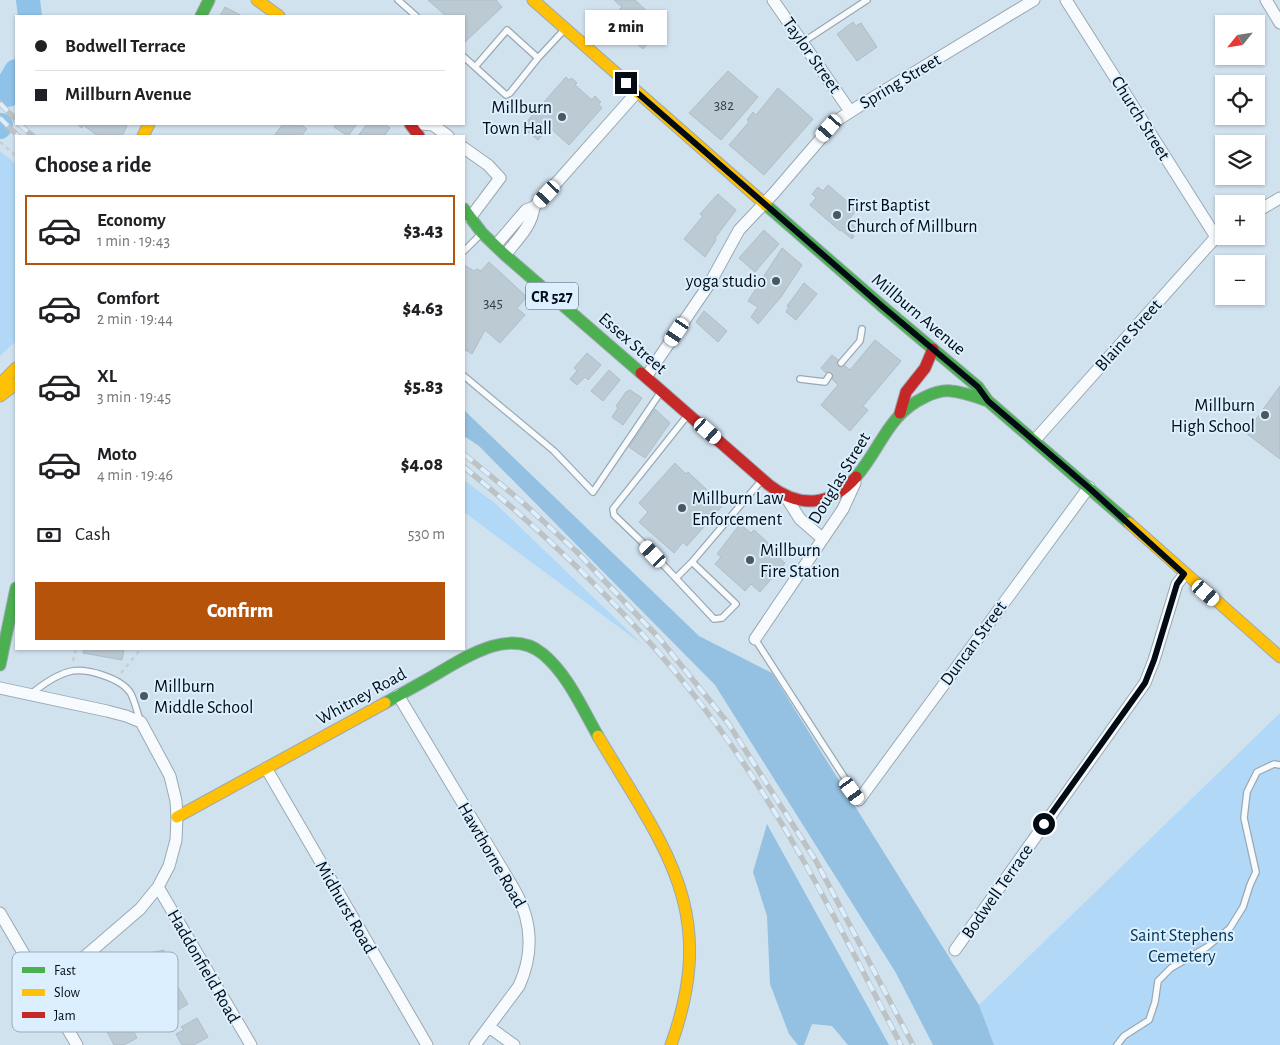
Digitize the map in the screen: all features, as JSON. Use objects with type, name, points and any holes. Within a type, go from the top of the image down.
[{"type":"main road","points":[[201,15],[208,0]]},
{"type":"main road","points":[[257,0],[278,15]]},
{"type":"main road","name":"Millburn Avenue","points":[[533,0],[636,92],[978,387],[988,401],[1280,657]]},
{"type":"main road","name":"Essex Street","points":[[467,214],[482,233],[505,254],[777,492],[800,501],[814,502],[829,498],[846,489],[859,474]]},
{"type":"main road","points":[[900,413],[906,392],[925,368],[933,349]]},
{"type":"main road","points":[[0,384],[15,369]]},
{"type":"main road","points":[[0,396],[15,385]]},
{"type":"main road","name":"Douglas Street","points":[[859,474],[900,413],[925,397],[940,391],[960,392],[988,401]]},
{"type":"main road","points":[[0,665],[15,593]]},
{"type":"main road","name":"Whitney Road","points":[[177,817],[476,653],[495,645],[511,643],[527,646],[542,654],[566,680],[661,842],[680,885],[690,932],[690,971],[685,1002],[671,1045]]},
{"type":"street","name":"Taylor Street","points":[[773,0],[850,111]]},
{"type":"street","name":"Spring Street","points":[[646,378],[710,283],[738,230],[829,128],[850,111],[1034,0]]},
{"type":"street","name":"Church Street","points":[[1066,0],[1215,226]]},
{"type":"street","points":[[1266,0],[1280,23]]},
{"type":"street","points":[[496,245],[526,210],[534,207],[559,180],[636,92]]},
{"type":"street","points":[[433,125],[447,135]]},
{"type":"street","points":[[465,149],[488,165],[500,178],[467,214]]},
{"type":"street","points":[[1265,207],[1280,198]]},
{"type":"street","points":[[505,254],[523,234],[533,216],[534,207]]},
{"type":"street","name":"Blaine Street","points":[[1034,441],[1215,240]]},
{"type":"street","name":"Douglas Street","points":[[755,639],[843,509],[859,474]]},
{"type":"street","name":"Duncan Street","points":[[859,800],[1088,487]]},
{"type":"street","name":"Essex Street","points":[[786,497],[800,519],[823,538]]},
{"type":"street","name":"Bodwell Terrace","points":[[955,950],[1145,683],[1177,584],[1184,574]]},
{"type":"street","points":[[0,688],[116,714],[141,722],[170,776],[176,801],[177,817],[173,853],[169,866],[158,887],[140,909],[90,952]]},
{"type":"street","name":"Hawthorne Road","points":[[398,695],[517,894],[527,918],[530,948],[526,968],[519,986],[475,1045]]},
{"type":"street","name":"Midhurst Road","points":[[266,768],[427,1045]]},
{"type":"street","name":"Haddonfield Road","points":[[158,887],[251,1045]]},
{"type":"street","points":[[0,913],[23,952]]},
{"type":"street","points":[[489,1027],[514,1045]]},
{"type":"street","points":[[69,1032],[76,1045]]},
{"type":"lane","points":[[398,0],[415,15]]},
{"type":"lane","points":[[803,42],[867,0]]},
{"type":"lane","points":[[465,58],[506,95],[510,93],[565,28]]},
{"type":"lane","points":[[475,67],[507,30],[538,58]]},
{"type":"lane","points":[[465,250],[482,233]]},
{"type":"lane","points":[[841,363],[860,341],[862,329]]},
{"type":"lane","points":[[800,379],[825,382],[829,376]]},
{"type":"lane","points":[[465,377],[554,451],[593,492],[662,391]]},
{"type":"lane","points":[[689,414],[613,509],[614,515],[714,619],[722,618],[736,604],[692,562]]},
{"type":"lane","points":[[676,578],[762,480]]},
{"type":"lane","points":[[755,639],[859,800]]},
{"type":"lane","points":[[30,694],[45,683],[69,672],[89,672],[111,678],[123,685],[131,694],[141,722]]},
{"type":"lane","points":[[1117,1045],[1124,1036],[1149,1020],[1155,1002],[1158,981],[1172,968],[1207,947],[1230,928],[1243,907],[1256,872],[1244,818],[1247,792],[1257,772],[1274,764],[1280,765]]},
{"type":"path","points":[[0,142],[15,155]]},
{"type":"path","points":[[74,661],[76,650]]},
{"type":"path","points":[[120,673],[140,650]]},
{"type":"green space","points":[[0,151],[15,163],[15,342],[0,356]]},
{"type":"green space","points":[[465,481],[496,504],[643,645],[465,513]]},
{"type":"green space","name":"Saint Stephens Cemetery","points":[[1280,713],[1280,1045],[994,1045],[979,1005]]},
{"type":"shaded area","points":[[465,411],[699,636],[772,673],[979,1005],[994,1045],[933,1045],[896,973],[715,685],[479,446],[465,437]]},
{"type":"shaded area","points":[[767,824],[889,1045],[848,1045],[832,1026],[812,1024],[804,1045],[798,1045],[789,1034],[770,984],[767,916],[753,872]]},
{"type":"building","points":[[428,0],[496,0],[502,7],[465,42],[465,15],[445,15]]},
{"type":"building","points":[[614,0],[635,0],[663,26],[643,49],[630,38],[628,39],[609,20],[622,7]]},
{"type":"building","points":[[225,7],[240,15],[221,15]]},
{"type":"building","points":[[853,22],[856,26],[861,23],[877,47],[857,61],[837,34]]},
{"type":"building","points":[[728,71],[758,97],[721,140],[689,113]]},
{"type":"building","name":"Millburn Town Hall","points":[[566,77],[569,80],[572,78],[577,83],[575,85],[592,100],[595,96],[601,102],[598,104],[602,108],[569,145],[549,127],[538,140],[522,127]]},
{"type":"building","points":[[778,88],[813,119],[764,175],[729,145],[749,122],[747,120],[753,112],[756,115]]},
{"type":"building","points":[[83,125],[127,126],[122,135],[97,135]]},
{"type":"building","points":[[282,125],[301,125],[307,129],[302,135],[275,135]]},
{"type":"building","points":[[335,125],[356,125],[349,135],[334,127]]},
{"type":"building","points":[[366,125],[386,125],[390,128],[385,135],[359,135]]},
{"type":"building","name":"First Baptist Church of Millburn","points":[[828,185],[857,210],[848,220],[857,229],[852,235],[854,236],[852,239],[810,205],[816,198],[812,194],[818,187],[823,191]]},
{"type":"building","points":[[718,194],[736,210],[715,238],[716,240],[705,257],[684,239],[703,216],[700,214]]},
{"type":"building","points":[[764,230],[779,244],[755,272],[739,258]]},
{"type":"building","name":"yoga studio","points":[[782,248],[802,265],[781,297],[758,324],[751,317],[758,307],[748,301]]},
{"type":"building","points":[[489,262],[527,297],[517,308],[525,315],[500,343],[485,330],[472,354],[465,350],[465,266],[474,271],[477,269],[481,271]]},
{"type":"building","points":[[804,283],[817,294],[796,320],[786,312],[789,307],[787,306]]},
{"type":"building","points":[[704,311],[727,331],[718,342],[696,322]]},
{"type":"building","points":[[875,340],[901,361],[863,406],[868,410],[850,431],[821,405],[838,385],[821,368],[832,355],[850,370]]},
{"type":"building","points":[[587,353],[601,365],[588,380],[585,377],[577,385],[570,379],[577,371],[574,368]]},
{"type":"building","points":[[609,370],[620,380],[603,401],[591,391]]},
{"type":"building","points":[[1280,386],[1280,459],[1246,433]]},
{"type":"building","points":[[630,390],[642,398],[623,425],[612,417],[618,408],[616,406],[626,392]]},
{"type":"building","points":[[655,409],[670,423],[645,458],[629,447]]},
{"type":"building","name":"Millburn Law Enforcement","points":[[675,463],[686,474],[688,472],[723,505],[687,546],[683,542],[674,553],[639,522],[648,512],[639,503]]},
{"type":"building","name":"Millburn Fire Station","points":[[740,524],[751,533],[754,530],[776,550],[774,553],[785,563],[760,592],[751,584],[745,591],[715,564],[721,557],[717,554]]},
{"type":"building","name":"Millburn Middle School","points":[[84,650],[124,650],[122,660],[83,653]]},
{"type":"building","points":[[178,987],[188,1004],[178,1010]]},
{"type":"building","points":[[197,1018],[208,1037],[194,1045],[182,1045],[176,1034],[184,1030],[181,1027]]},
{"type":"building","points":[[107,1032],[134,1032],[137,1038],[124,1045],[114,1045]]},
{"type":"waterway","points":[[28,0],[30,15]]},
{"type":"waterway","points":[[8,95],[9,83],[15,73]]},
{"type":"railway","points":[[0,103],[15,119]]},
{"type":"railway","points":[[0,118],[17,135]]},
{"type":"railway","points":[[20,125],[32,135]]},
{"type":"railway","points":[[465,455],[521,501],[577,552],[659,638],[728,723],[816,861],[913,1045]]},
{"type":"railway","points":[[465,468],[533,526],[600,589],[662,656],[719,728],[770,804],[816,883],[901,1045]]},
{"type":"traffic: fast","points":[[202,15],[209,0]]},
{"type":"traffic: fast","points":[[766,205],[978,387],[988,401],[1129,523]]},
{"type":"traffic: fast","points":[[465,210],[482,233],[505,255],[641,373]]},
{"type":"traffic: fast","points":[[856,477],[886,432],[912,404],[941,391],[956,392],[988,401]]},
{"type":"traffic: fast","points":[[0,665],[15,593]]},
{"type":"traffic: fast","points":[[385,703],[484,649],[500,644],[515,643],[529,646],[552,662],[574,692],[598,736]]},
{"type":"traffic: slow","points":[[257,0],[278,15]]},
{"type":"traffic: slow","points":[[533,0],[766,205]]},
{"type":"traffic: slow","points":[[144,135],[148,125]]},
{"type":"traffic: slow","points":[[0,384],[15,369]]},
{"type":"traffic: slow","points":[[0,396],[15,385]]},
{"type":"traffic: slow","points":[[1129,523],[1280,657]]},
{"type":"traffic: slow","points":[[177,817],[385,703]]},
{"type":"traffic: slow","points":[[598,736],[663,847],[678,882],[687,917],[690,955],[685,997],[671,1045]]},
{"type":"traffic: jam","points":[[411,125],[418,135]]},
{"type":"traffic: jam","points":[[900,413],[906,392],[925,368],[933,349]]},
{"type":"traffic: jam","points":[[641,373],[769,485],[792,498],[814,501],[825,499],[846,487],[856,477]]},
{"type":"place","name":"Millburn Town Hall","points":[[562,117]]},
{"type":"place","name":"First Baptist Church of Millburn","points":[[837,215]]},
{"type":"place","name":"yoga studio","points":[[776,281]]},
{"type":"place","name":"Millburn High School","points":[[1265,415]]},
{"type":"place","name":"Millburn Law Enforcement","points":[[682,508]]},
{"type":"place","name":"Millburn Fire Station","points":[[750,560]]},
{"type":"place","name":"Millburn Middle School","points":[[144,696]]},
{"type":"route","points":[[626,83],[883,307],[978,387],[988,401],[1088,487],[1184,574],[1177,584],[1145,683],[1044,824]]}]
